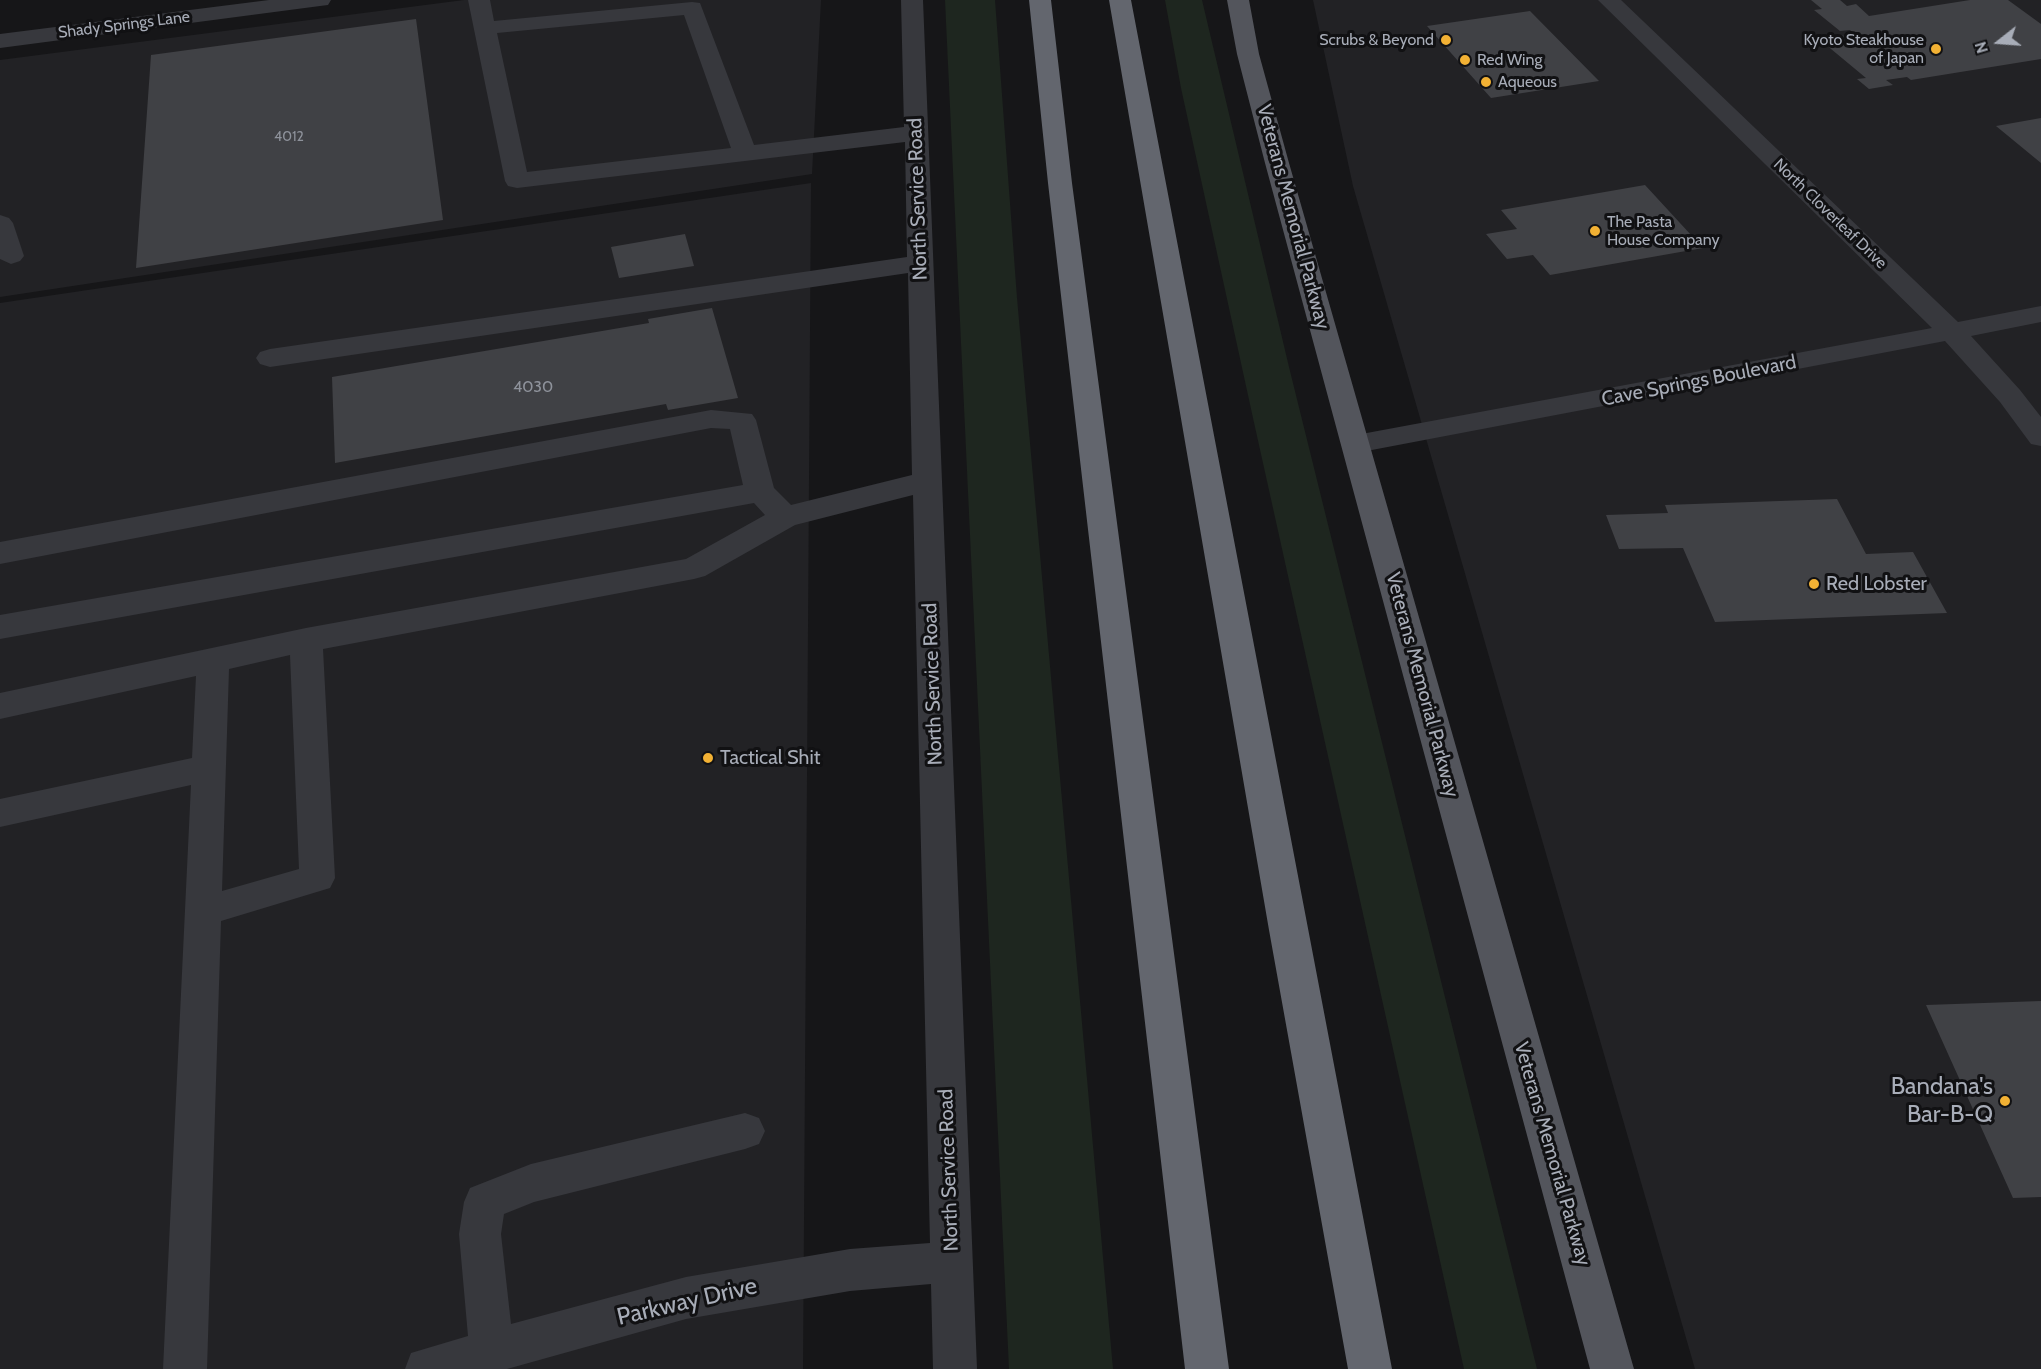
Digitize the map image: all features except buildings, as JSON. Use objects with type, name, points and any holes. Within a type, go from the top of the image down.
[{"type":"highway","points":[[1040,0],[1061,195],[1207,1369]]},
{"type":"highway","points":[[1120,0],[1288,930],[1371,1369]]},
{"type":"main road","name":"Veterans Memorial Parkway","points":[[1238,0],[1248,54],[1277,163],[1612,1369]]},
{"type":"street","name":"Shady Springs Lane","points":[[0,41],[191,8],[320,0]]},
{"type":"street","points":[[480,0],[517,181],[916,133]]},
{"type":"street","name":"North Service Road","points":[[912,0],[955,1369]]},
{"type":"street","name":"North Cloverleaf Drive","points":[[1609,0],[1951,331],[2010,396],[2041,437]]},
{"type":"street","points":[[485,27],[692,8],[745,154]]},
{"type":"street","points":[[0,223],[11,256]]},
{"type":"street","points":[[270,358],[920,263]]},
{"type":"street","name":"Cave Springs Boulevard","points":[[1356,444],[1777,366],[2041,314]]},
{"type":"street","points":[[0,553],[711,419],[742,420],[760,492],[785,518]]},
{"type":"street","points":[[0,706],[306,640],[694,568],[785,518],[927,481]]},
{"type":"street","points":[[0,627],[760,492]]},
{"type":"street","points":[[204,911],[317,878],[306,640]]},
{"type":"street","points":[[185,1369],[213,659]]},
{"type":"street","points":[[0,813],[209,768]]},
{"type":"street","points":[[492,1351],[480,1234],[485,1202],[531,1183],[745,1131]]},
{"type":"street","name":"Parkway Drive","points":[[427,1369],[686,1298],[850,1270],[951,1262]]},
{"type":"shaded area","points":[[464,0],[821,0],[812,174],[0,297],[0,60]]},
{"type":"shaded area","points":[[945,0],[995,0],[1017,298],[1113,1369],[1009,1369]]},
{"type":"shaded area","points":[[1165,0],[1202,0],[1289,367],[1537,1369],[1464,1369],[1253,418],[1181,88]]},
{"type":"shaded area","points":[[1313,0],[2041,0],[2041,1369],[1695,1369],[1353,186]]},
{"type":"shaded area","points":[[811,183],[803,1369],[0,1369],[0,303]]},
{"type":"place","name":"Scrubs & Beyond","points":[[1446,40]]},
{"type":"place","name":"Kyoto Steakhouse of Japan","points":[[1936,49]]},
{"type":"place","name":"Red Wing","points":[[1465,60]]},
{"type":"place","name":"Aqueous","points":[[1486,82]]},
{"type":"place","name":"The Pasta House Company","points":[[1595,231]]},
{"type":"place","name":"Red Lobster","points":[[1814,584]]},
{"type":"place","name":"Tactical Shit","points":[[708,758]]},
{"type":"place","name":"Bandana's Bar-B-Q","points":[[2005,1101]]}]
